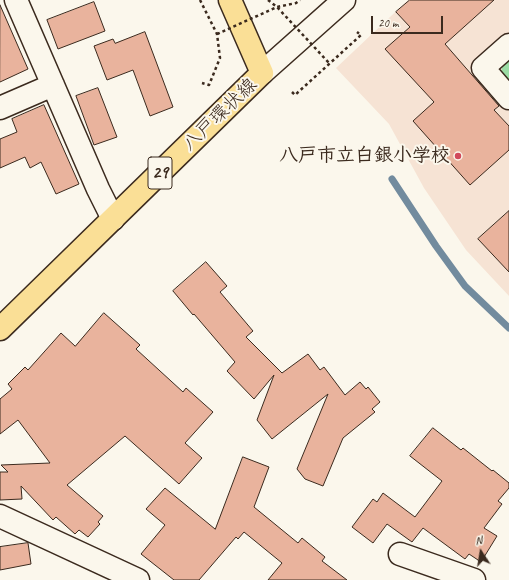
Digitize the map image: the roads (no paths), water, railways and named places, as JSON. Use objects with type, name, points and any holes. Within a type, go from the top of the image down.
[{"type":"main road","name":"八戸環状線","points":[[0,328],[262,73],[230,0]]},
{"type":"street","points":[[16,0],[98,189],[113,219]]},
{"type":"street","points":[[262,73],[344,0]]},
{"type":"street","points":[[509,45],[483,68],[509,98]]},
{"type":"street","points":[[0,108],[53,85]]},
{"type":"street","points":[[0,516],[138,580]]},
{"type":"street","points":[[400,554],[474,580]]},
{"type":"waterway","points":[[392,179],[436,246],[465,286],[509,328]]},
{"type":"place","name":"八戸市立白銀小学校","points":[[458,156]]}]
